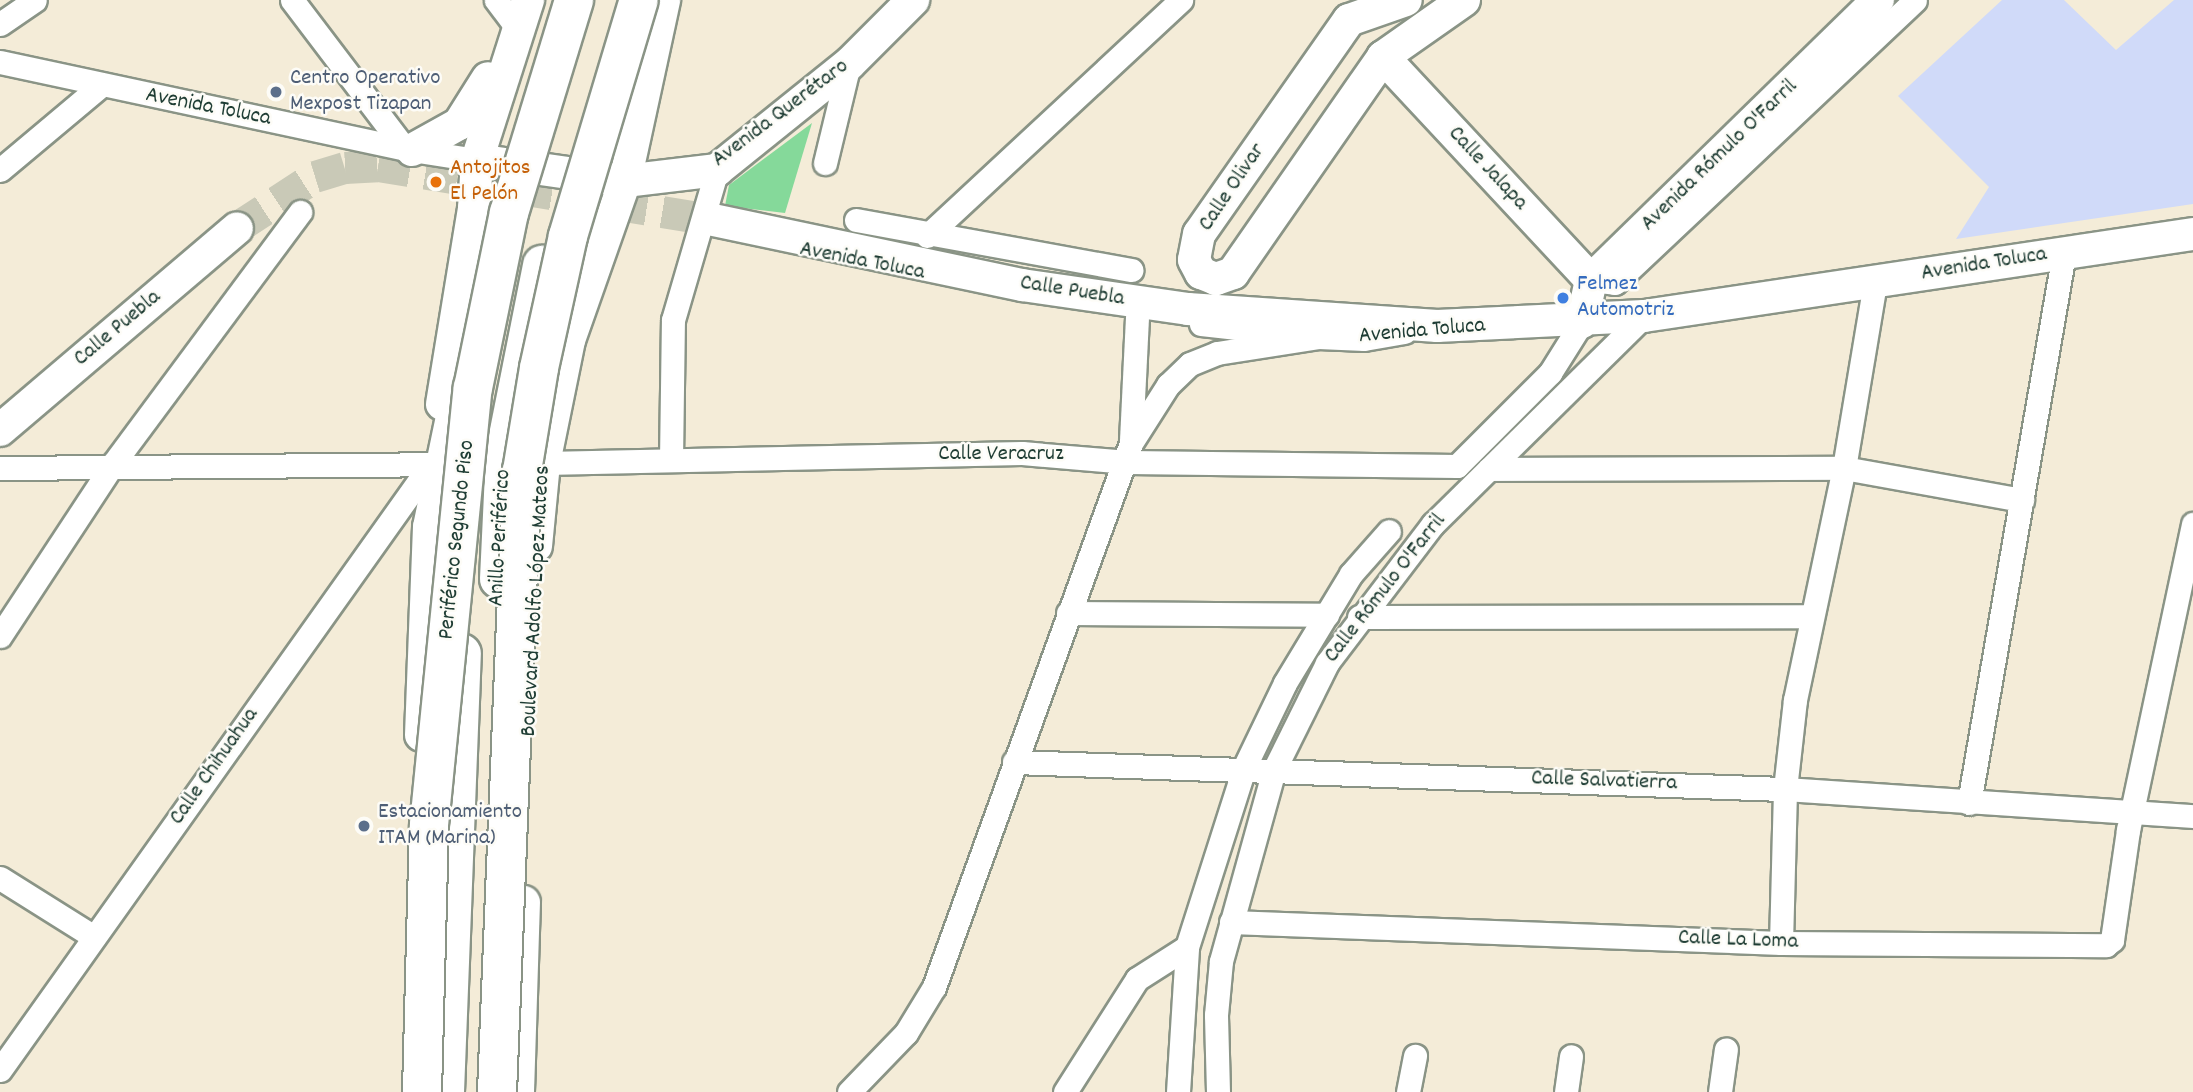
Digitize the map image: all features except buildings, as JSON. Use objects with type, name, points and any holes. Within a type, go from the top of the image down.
[{"type":"highway","name":"Periférico Segundo Piso","points":[[422,1092],[429,825],[473,388],[509,213],[574,0]]},
{"type":"highway","name":"Anillo Periférico","points":[[445,1092],[468,516],[478,404],[520,226],[586,0]]},
{"type":"highway","name":"Anillo Periférico","points":[[551,122],[622,0]]},
{"type":"highway","points":[[497,1092],[522,471],[539,368],[568,236],[639,0]]},
{"type":"highway","name":"Anillo Periférico","points":[[483,1092],[505,464],[516,380],[520,226]]},
{"type":"highway","points":[[504,1092],[519,1040]]},
{"type":"main road","points":[[551,122],[561,0]]},
{"type":"main road","name":"Boulevard Adolfo López Mateos","points":[[518,1092],[534,571],[544,463],[569,340],[625,181],[664,0]]},
{"type":"main road","name":"Avenida Querétaro","points":[[625,181],[717,170],[849,64],[914,0]]},
{"type":"main road","points":[[1347,7],[1406,0]]},
{"type":"main road","name":"Calle Olivar","points":[[1347,7],[1199,234],[1194,260],[1201,273],[1216,279],[1233,273],[1383,58],[1464,0]]},
{"type":"main road","name":"Avenida Rómulo O'Farril","points":[[1591,280],[1878,0]]},
{"type":"main road","points":[[408,150],[459,124],[525,9]]},
{"type":"main road","points":[[525,9],[526,42],[504,120],[524,142],[553,152],[606,149],[636,132]]},
{"type":"main road","points":[[409,1092],[431,464],[474,209],[477,160],[525,9]]},
{"type":"main road","name":"Calle Jalapa","points":[[1383,58],[1591,280]]},
{"type":"main road","name":"Avenida Toluca","points":[[477,160],[625,181]]},
{"type":"main road","name":"Calle Puebla","points":[[705,224],[1022,285],[1188,309],[1437,326]]},
{"type":"main road","points":[[429,527],[520,226]]},
{"type":"main road","name":"Calle Puebla","points":[[0,430],[237,228]]},
{"type":"main road","name":"Avenida Toluca","points":[[1437,326],[1582,323],[1644,316],[2193,234]]},
{"type":"main road","points":[[1582,323],[1591,280]]},
{"type":"street","points":[[0,24],[35,0]]},
{"type":"street","points":[[292,0],[408,150]]},
{"type":"street","points":[[496,0],[525,9]]},
{"type":"street","points":[[927,236],[1181,0]]},
{"type":"street","points":[[1591,280],[1615,283],[1915,0]]},
{"type":"street","name":"Avenida Toluca","points":[[0,62],[99,87],[408,150],[477,160]]},
{"type":"street","points":[[825,163],[849,64]]},
{"type":"street","points":[[0,170],[99,87]]},
{"type":"street","points":[[671,460],[673,320],[705,224],[717,170]]},
{"type":"street","points":[[0,636],[113,464],[300,212]]},
{"type":"street","points":[[856,220],[927,236],[1131,270]]},
{"type":"street","name":"Avenida Toluca","points":[[705,224],[1137,317],[1318,337],[1364,339],[1437,326]]},
{"type":"street","points":[[1969,803],[2064,253]]},
{"type":"street","points":[[1781,943],[1785,789],[1795,700],[1844,468],[1875,283]]},
{"type":"street","name":"Calle Rómulo O'Farril","points":[[1218,1092],[1216,1015],[1221,961],[1274,770],[1327,663],[1359,617],[1433,524],[1644,316]]},
{"type":"street","points":[[1130,452],[1137,317]]},
{"type":"street","name":"Calle Veracruz","points":[[544,463],[1130,452],[1457,467],[1550,373],[1582,323]]},
{"type":"street","points":[[849,1092],[906,1033],[934,987],[1068,613],[1130,452],[1168,386],[1190,364],[1217,353],[1318,337]]},
{"type":"street","points":[[0,468],[113,464],[431,464]]},
{"type":"street","name":"Calle Chihuahua","points":[[0,1070],[431,464]]},
{"type":"street","points":[[1489,470],[1844,468],[2022,500]]},
{"type":"street","points":[[2134,811],[2193,524]]},
{"type":"street","name":"Calle Rómulo O'Farril","points":[[1178,1092],[1187,947],[1244,768],[1285,683],[1351,574],[1389,531]]},
{"type":"street","points":[[1068,613],[1327,615]]},
{"type":"street","points":[[1359,617],[1812,616]]},
{"type":"street","name":"Calle Salvatierra","points":[[1014,762],[1785,789],[2193,816]]},
{"type":"street","name":"Calle La Loma","points":[[1231,922],[1781,943],[2106,945],[2112,940],[2134,811]]},
{"type":"street","points":[[0,878],[94,937]]},
{"type":"street","points":[[1065,1092],[1137,979],[1187,947]]},
{"type":"street","points":[[1720,1092],[1726,1049]]},
{"type":"street","points":[[1408,1092],[1415,1056]]},
{"type":"street","points":[[1566,1092],[1571,1056]]},
{"type":"shaded area","points":[[2002,0],[2064,0],[2116,50],[2174,0],[2193,0],[2193,204],[1956,239],[1989,187],[1898,96]]},
{"type":"green space","points":[[812,123],[785,213],[725,206],[729,185]]},
{"type":"tunnel","points":[[237,228],[315,177],[345,168],[378,166],[713,220]]},
{"type":"place","name":"Centro Operativo Mexpost Tizapan","points":[[276,92]]},
{"type":"place","name":"Antojitos El Pelón","points":[[436,182]]},
{"type":"place","name":"Felmez Automotriz","points":[[1563,298]]},
{"type":"place","name":"Estacionamiento ITAM (Marina)","points":[[364,826]]}]
